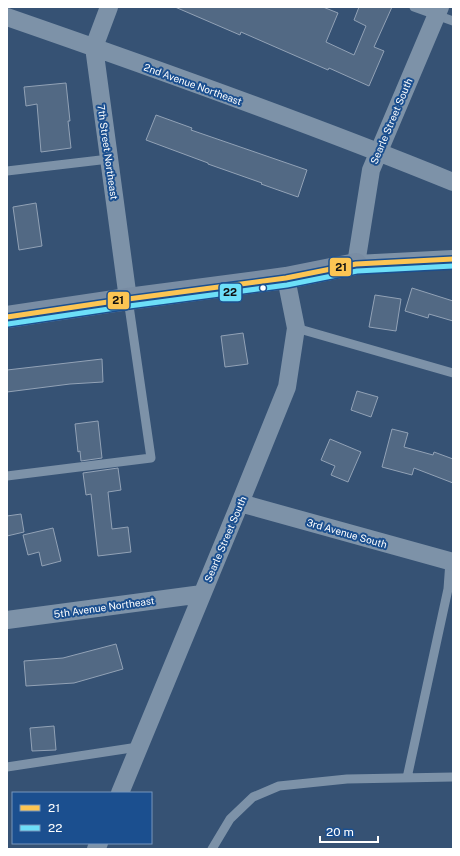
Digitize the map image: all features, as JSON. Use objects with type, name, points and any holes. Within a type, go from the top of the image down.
[{"type":"street","name":"7th Street Northeast","points":[[109,7],[94,47],[128,299]]},
{"type":"street","name":"Searle Street South","points":[[356,264],[371,170],[443,14]]},
{"type":"street","name":"2nd Avenue Northeast","points":[[7,17],[94,47],[378,152],[453,182]]},
{"type":"street","points":[[7,317],[286,278],[356,264],[453,259]]},
{"type":"street","name":"Searle Street South","points":[[120,792],[287,386],[296,328],[286,278]]},
{"type":"street","name":"3rd Avenue South","points":[[240,503],[452,562]]},
{"type":"street","name":"5th Avenue Northeast","points":[[7,620],[202,594]]},
{"type":"lane","points":[[414,7],[443,14]]},
{"type":"lane","points":[[7,171],[109,159]]},
{"type":"lane","points":[[7,476],[151,458],[128,299]]},
{"type":"lane","points":[[296,328],[453,374]]},
{"type":"lane","points":[[407,778],[448,588],[452,562]]},
{"type":"lane","points":[[7,767],[138,747]]},
{"type":"lane","points":[[212,849],[230,819],[253,797],[279,786],[347,779],[453,777]]},
{"type":"building","points":[[175,7],[323,7],[338,13],[326,42],[354,55],[366,26],[354,20],[359,7],[392,7],[374,47],[384,51],[369,86],[241,32],[240,35]]},
{"type":"building","points":[[66,83],[71,148],[41,152],[37,104],[26,106],[24,87]]},
{"type":"building","points":[[156,115],[192,128],[191,130],[307,170],[298,197],[146,140]]},
{"type":"building","points":[[36,203],[42,246],[19,250],[13,207]]},
{"type":"building","points":[[412,288],[453,301],[453,321],[429,314],[428,318],[405,311]]},
{"type":"building","points":[[375,295],[401,299],[396,331],[369,327]]},
{"type":"building","points":[[243,333],[248,364],[225,367],[221,336]]},
{"type":"building","points":[[102,359],[103,382],[70,384],[7,392],[7,370]]},
{"type":"building","points":[[357,391],[378,397],[371,417],[351,410]]},
{"type":"building","points":[[98,421],[102,458],[81,461],[80,451],[78,452],[75,424]]},
{"type":"building","points":[[392,429],[408,433],[404,447],[433,455],[434,452],[453,459],[453,483],[414,468],[412,475],[382,467]]},
{"type":"building","points":[[330,439],[361,452],[348,482],[331,475],[335,466],[321,460]]},
{"type":"building","points":[[118,468],[121,490],[108,492],[112,529],[128,527],[131,552],[98,556],[91,494],[86,495],[83,473]]},
{"type":"building","points":[[21,514],[24,532],[7,536],[7,516]]},
{"type":"building","points":[[53,528],[61,561],[42,566],[39,552],[28,555],[23,535]]},
{"type":"building","points":[[116,644],[123,669],[74,683],[26,686],[24,661],[63,658]]},
{"type":"building","points":[[54,726],[56,750],[32,751],[30,728]]},
{"type":"transit line","name":"21","points":[[7,317],[286,278],[356,264],[453,259]]},
{"type":"transit line","name":"22","points":[[8,324],[287,285],[357,271],[453,266]]}]
